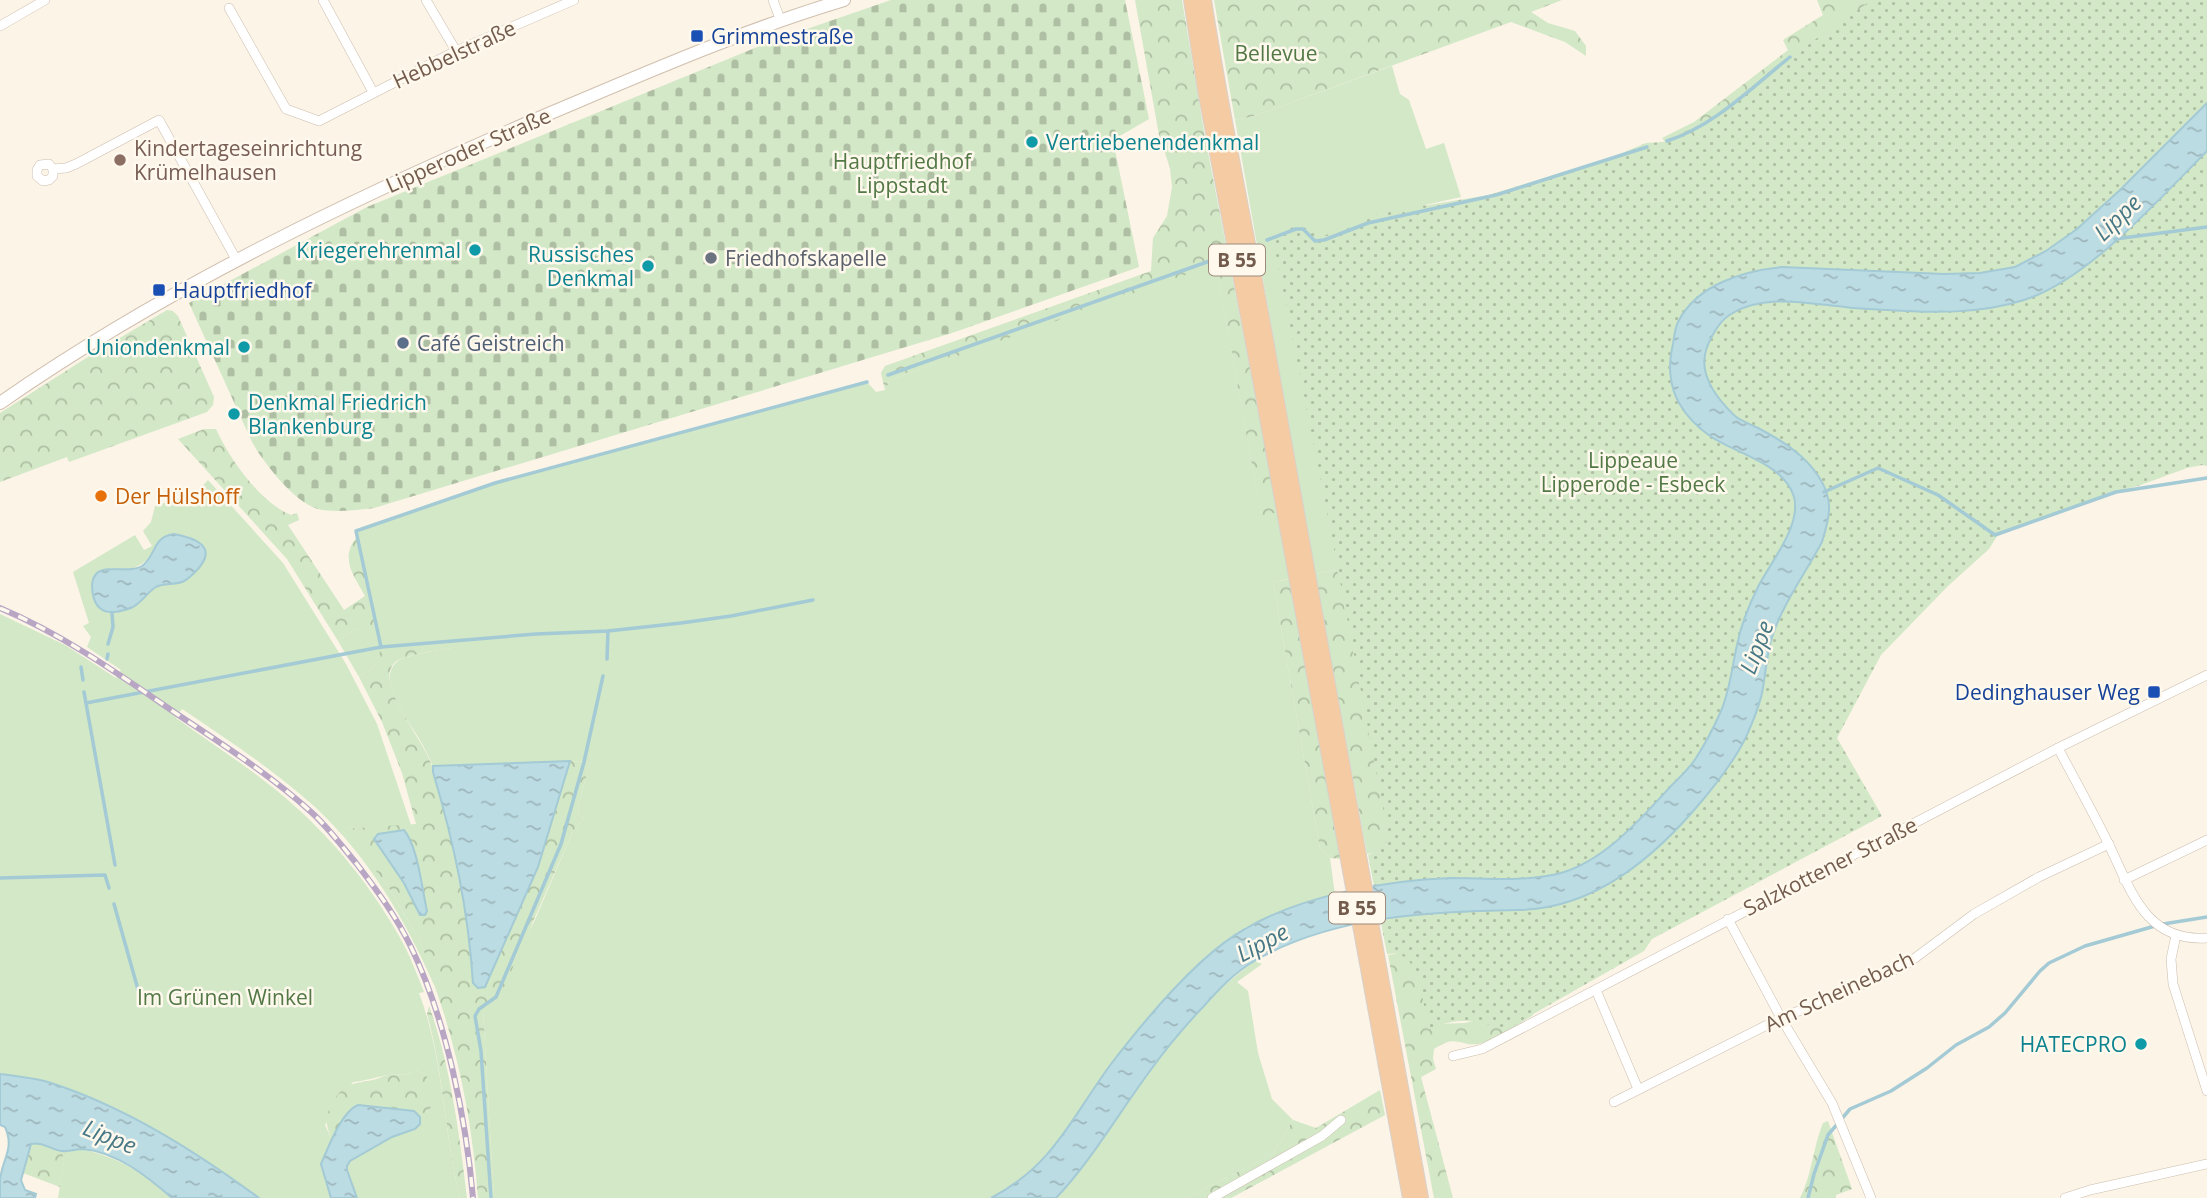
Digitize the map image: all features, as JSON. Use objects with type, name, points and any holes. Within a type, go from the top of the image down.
[{"type":"highway","name":"B 55","points":[[1191,0],[1211,89],[1377,984],[1421,1198]]},
{"type":"highway","name":"B 55","points":[[1204,0],[1211,89]]},
{"type":"highway","name":"B 55","points":[[1377,984],[1410,1198]]},
{"type":"main road","name":"Lipperoder Straße","points":[[0,403],[120,326],[237,261],[434,163],[673,61],[780,19],[845,0]]},
{"type":"street","points":[[0,26],[45,0]]},
{"type":"street","name":"Hebbelstraße","points":[[323,0],[373,93]]},
{"type":"street","points":[[426,0],[456,51]]},
{"type":"street","name":"Hebbelstraße","points":[[229,8],[286,109],[319,121],[456,51],[574,0]]},
{"type":"street","points":[[774,0],[780,19]]},
{"type":"street","points":[[53,169],[76,164],[159,120],[237,261]]},
{"type":"street","name":"Salzkottener Straße","points":[[1453,1056],[1482,1049],[2058,748],[2207,675]]},
{"type":"street","points":[[2058,748],[2109,844],[2137,905],[2164,930],[2176,935],[2207,938]]},
{"type":"street","points":[[2124,880],[2207,841]]},
{"type":"street","name":"Am Scheinebach","points":[[1615,1102],[1781,1018],[1847,992],[1907,964],[1973,914],[2039,877],[2109,844]]},
{"type":"street","points":[[1728,919],[1781,1018],[1832,1103],[1871,1198]]},
{"type":"street","points":[[2176,935],[2171,959],[2173,985],[2207,1091]]},
{"type":"street","points":[[1596,990],[1638,1089]]},
{"type":"street","points":[[1212,1198],[1322,1136],[1341,1120]]},
{"type":"street","points":[[2066,1198],[2090,1190],[2207,1164]]},
{"type":"green space","name":"Hauptfriedhof Lippstadt","points":[[891,0],[1125,0],[1149,119],[1113,140],[1139,267],[952,333],[374,508],[338,511],[318,509],[299,499],[280,481],[264,460],[252,442],[189,303],[367,207],[772,41]]},
{"type":"green space","points":[[1135,0],[1182,0],[1205,137],[1278,512],[1261,516],[1216,264],[890,380],[885,390],[881,373],[885,366],[1151,271],[1153,238],[1167,216],[1172,187],[1170,168],[1159,135]]},
{"type":"green space","name":"Bellevue","points":[[1214,0],[1562,0],[1531,12],[1548,23],[1575,31],[1586,46],[1586,56],[1565,42],[1511,22],[1254,116],[1235,120]]},
{"type":"green space","points":[[1817,0],[1892,0],[1672,151],[1662,138],[1694,122],[1788,50],[1783,40],[1823,15]]},
{"type":"green space","name":"Lippeaue Lipperode - Esbeck","points":[[1872,0],[2207,0],[2207,466],[2187,468],[1999,533],[1989,549],[1948,586],[1881,655],[1837,738],[1882,816],[1652,939],[1644,951],[1514,1025],[1503,1027],[1460,1021],[1428,1029],[1420,986],[1412,965],[1398,954],[1387,954],[1368,855],[1384,845],[1388,834],[1272,235],[1299,225],[1322,236],[1346,229],[1380,213],[1489,195],[1615,156],[1646,143],[1694,137],[1774,68]]},
{"type":"green space","points":[[1892,0],[2207,0],[1386,885],[1336,570],[1273,582],[1320,849],[1330,858],[1335,895],[1289,909],[1256,923],[1217,947],[1179,985],[1123,1049],[1059,1139],[1029,1171],[990,1198],[494,1198],[483,1010],[534,922],[573,831],[584,819],[579,814],[578,807],[590,762],[433,766],[395,699],[390,678],[392,668],[398,661],[410,656],[461,646],[461,640],[377,664],[359,677],[338,641],[355,629],[381,646],[356,531],[495,483],[867,382],[876,392],[885,390],[890,380],[1216,263],[1261,515],[1303,506],[1235,120],[1254,116],[1392,66],[1400,94],[1409,100],[1426,149],[1444,143],[1461,197],[1425,205],[1426,215],[1672,151]]},
{"type":"green space","points":[[167,310],[178,316],[214,397],[213,405],[207,412],[69,462],[67,457],[0,482],[0,413]]},
{"type":"green space","points":[[204,429],[216,429],[237,466],[257,490],[279,509],[291,515],[297,513],[299,520],[288,525],[344,610],[365,596],[349,560],[349,552],[357,537],[381,647],[355,629],[338,641],[287,559],[178,439]]},
{"type":"green space","name":"Im Grünen Winkel","points":[[208,480],[283,563],[346,664],[377,724],[411,825],[345,829],[389,888],[420,941],[438,985],[435,987],[412,938],[384,891],[334,826],[283,780],[216,732],[182,709],[176,718],[264,780],[314,824],[364,882],[408,952],[424,992],[419,993],[434,1043],[460,1198],[357,1198],[347,1170],[350,1161],[420,1124],[420,1117],[429,1110],[425,1074],[416,1071],[353,1082],[325,1125],[332,1140],[321,1164],[331,1198],[259,1198],[195,1154],[139,1121],[82,1094],[45,1081],[0,1074],[0,614],[65,645],[116,678],[121,670],[87,647],[91,637],[83,626],[89,623],[73,572],[135,535],[144,550],[152,546],[143,531],[151,522],[155,506],[196,493]],"holes":[[[185,536],[202,544],[196,568],[188,579],[161,585],[136,605],[125,610],[112,612],[97,605],[103,570],[122,570],[137,566],[149,557],[159,540]]]},
{"type":"green space","points":[[1337,570],[1389,839],[1380,852],[1367,854],[1315,574]]},
{"type":"green space","points":[[1291,579],[1342,859],[1330,858],[1320,849],[1273,582]]},
{"type":"green space","points":[[461,640],[462,646],[403,658],[392,666],[390,679],[402,711],[430,761],[454,850],[468,928],[473,982],[478,988],[485,986],[538,867],[570,761],[590,762],[578,807],[579,814],[584,819],[573,831],[499,999],[483,1010],[494,1198],[478,1198],[473,1144],[458,1064],[435,987],[437,985],[420,941],[389,888],[344,829],[416,824],[402,773],[382,722],[359,677],[377,664],[381,647]],"holes":[[[404,830],[419,868],[427,911],[420,914],[404,883],[374,840]]]},
{"type":"green space","points":[[1401,953],[1419,967],[1435,1024],[1465,1023],[1528,1007],[1534,1011],[1532,1016],[1488,1041],[1469,1044],[1454,1041],[1442,1044],[1434,1049],[1436,1069],[1421,1077],[1453,1198],[1434,1198],[1388,955]]},
{"type":"green space","points":[[1255,961],[1262,964],[1237,982],[1248,991],[1258,1053],[1272,1099],[1293,1120],[1273,1154],[1186,1198],[1056,1198],[1081,1169],[1148,1073],[1184,1027],[1225,985]]},
{"type":"green space","points":[[429,1006],[448,1076],[467,1198],[460,1198],[455,1175],[427,1014]]},
{"type":"green space","points":[[416,1071],[425,1074],[431,1084],[434,1103],[429,1110],[420,1117],[401,1110],[378,1114],[336,1131],[332,1140],[327,1126],[328,1113],[344,1088],[393,1074]]},
{"type":"green space","points":[[1380,1090],[1385,1115],[1231,1198],[1186,1198],[1273,1154],[1293,1120],[1316,1128]]},
{"type":"green space","points":[[1828,1121],[1852,1189],[1836,1195],[1836,1198],[1800,1198],[1823,1123]]},
{"type":"green space","points":[[36,1142],[62,1151],[64,1161],[60,1187],[23,1173],[31,1143]]},
{"type":"green space","points":[[82,1149],[108,1157],[130,1168],[172,1198],[58,1198],[64,1161],[62,1151]]},
{"type":"water","name":"Lippe","points":[[2207,103],[2207,151],[2122,236],[2073,275],[2048,290],[2007,305],[1939,312],[1772,302],[1744,308],[1719,324],[1707,347],[1704,366],[1715,393],[1735,416],[1783,443],[1806,461],[1824,485],[1829,501],[1829,516],[1822,542],[1789,599],[1773,634],[1760,701],[1745,739],[1713,788],[1683,823],[1642,861],[1620,877],[1572,901],[1546,907],[1417,915],[1350,925],[1318,933],[1256,960],[1228,981],[1181,1031],[1153,1066],[1092,1154],[1056,1198],[991,1198],[1031,1171],[1060,1139],[1111,1064],[1156,1009],[1209,955],[1245,929],[1291,907],[1372,886],[1426,879],[1531,878],[1574,868],[1619,839],[1690,766],[1721,711],[1746,615],[1758,587],[1784,544],[1795,508],[1789,485],[1780,476],[1705,433],[1689,417],[1676,396],[1670,366],[1675,330],[1686,309],[1697,298],[1709,289],[1737,276],[1782,267],[1944,274],[1980,273],[2015,267],[2046,251],[2077,229]]},
{"type":"water","points":[[174,534],[196,541],[205,549],[204,561],[192,575],[182,582],[156,587],[131,608],[112,612],[104,611],[98,606],[92,587],[96,574],[105,570],[142,566],[162,539]]},
{"type":"water","points":[[570,761],[538,867],[485,987],[478,988],[473,983],[468,928],[459,876],[433,766]]},
{"type":"water","points":[[404,830],[416,857],[427,911],[425,915],[420,915],[404,883],[374,839],[378,834]]},
{"type":"water","name":"Lippe","points":[[0,1074],[48,1082],[104,1104],[158,1131],[259,1198],[172,1198],[142,1174],[108,1155],[83,1149],[62,1151],[35,1143],[31,1144],[21,1180],[25,1190],[36,1194],[35,1198],[0,1198],[1,1173],[9,1142],[5,1127],[0,1125]]},
{"type":"water","points":[[358,1105],[414,1111],[420,1117],[420,1124],[350,1161],[347,1170],[357,1198],[331,1198],[321,1164],[346,1115]]},
{"type":"waterway","points":[[1667,141],[1716,116],[1790,57]]},
{"type":"waterway","points":[[1267,240],[1296,229],[1303,229],[1315,241],[1324,240],[1368,223],[1496,195],[1647,147]]},
{"type":"waterway","name":"Lippe","points":[[2115,239],[2207,227]]},
{"type":"waterway","points":[[888,375],[1221,257]]},
{"type":"waterway","points":[[381,647],[356,531],[495,483],[867,382]]},
{"type":"waterway","points":[[1824,492],[1878,468],[1938,495],[1995,535],[2116,492],[2207,478]]},
{"type":"waterway","points":[[86,703],[381,647],[608,631],[731,616],[813,600]]},
{"type":"waterway","points":[[108,644],[113,627],[112,613]]},
{"type":"waterway","points":[[607,659],[608,631]]},
{"type":"waterway","points":[[107,659],[108,654]]},
{"type":"waterway","points":[[81,667],[83,680]]},
{"type":"waterway","points":[[491,1198],[481,1051],[475,1016],[479,1009],[496,997],[561,844],[584,762],[603,676]]},
{"type":"waterway","points":[[84,692],[115,865]]},
{"type":"waterway","points":[[0,878],[105,875],[109,888]]},
{"type":"waterway","points":[[114,904],[139,993]]},
{"type":"waterway","points":[[2163,924],[2207,917]]},
{"type":"waterway","points":[[1808,1198],[1828,1135],[1850,1109],[1891,1091],[1956,1045],[1989,1027],[2049,963],[2085,946],[2155,926]]},
{"type":"railway","points":[[0,608],[47,630],[91,656],[245,760],[310,811],[356,863],[405,936],[434,1005],[460,1102],[473,1198]]},
{"type":"place","name":"Grimmestraße","points":[[697,36]]},
{"type":"place","name":"Vertriebenendenkmal","points":[[1032,142]]},
{"type":"place","name":"Kindertageseinrichtung Krümelhausen","points":[[120,160]]},
{"type":"place","name":"Kriegerehrenmal","points":[[475,250]]},
{"type":"place","name":"Friedhofskapelle","points":[[711,258]]},
{"type":"place","name":"Russisches Denkmal","points":[[648,266]]},
{"type":"place","name":"Hauptfriedhof","points":[[159,290]]},
{"type":"place","name":"Café Geistreich","points":[[403,343]]},
{"type":"place","name":"Uniondenkmal","points":[[244,347]]},
{"type":"place","name":"Denkmal Friedrich Blankenburg","points":[[234,414]]},
{"type":"place","name":"Der Hülshoff","points":[[101,496]]},
{"type":"place","name":"Dedinghauser Weg","points":[[2154,692]]},
{"type":"place","name":"HATECPRO","points":[[2141,1044]]}]
